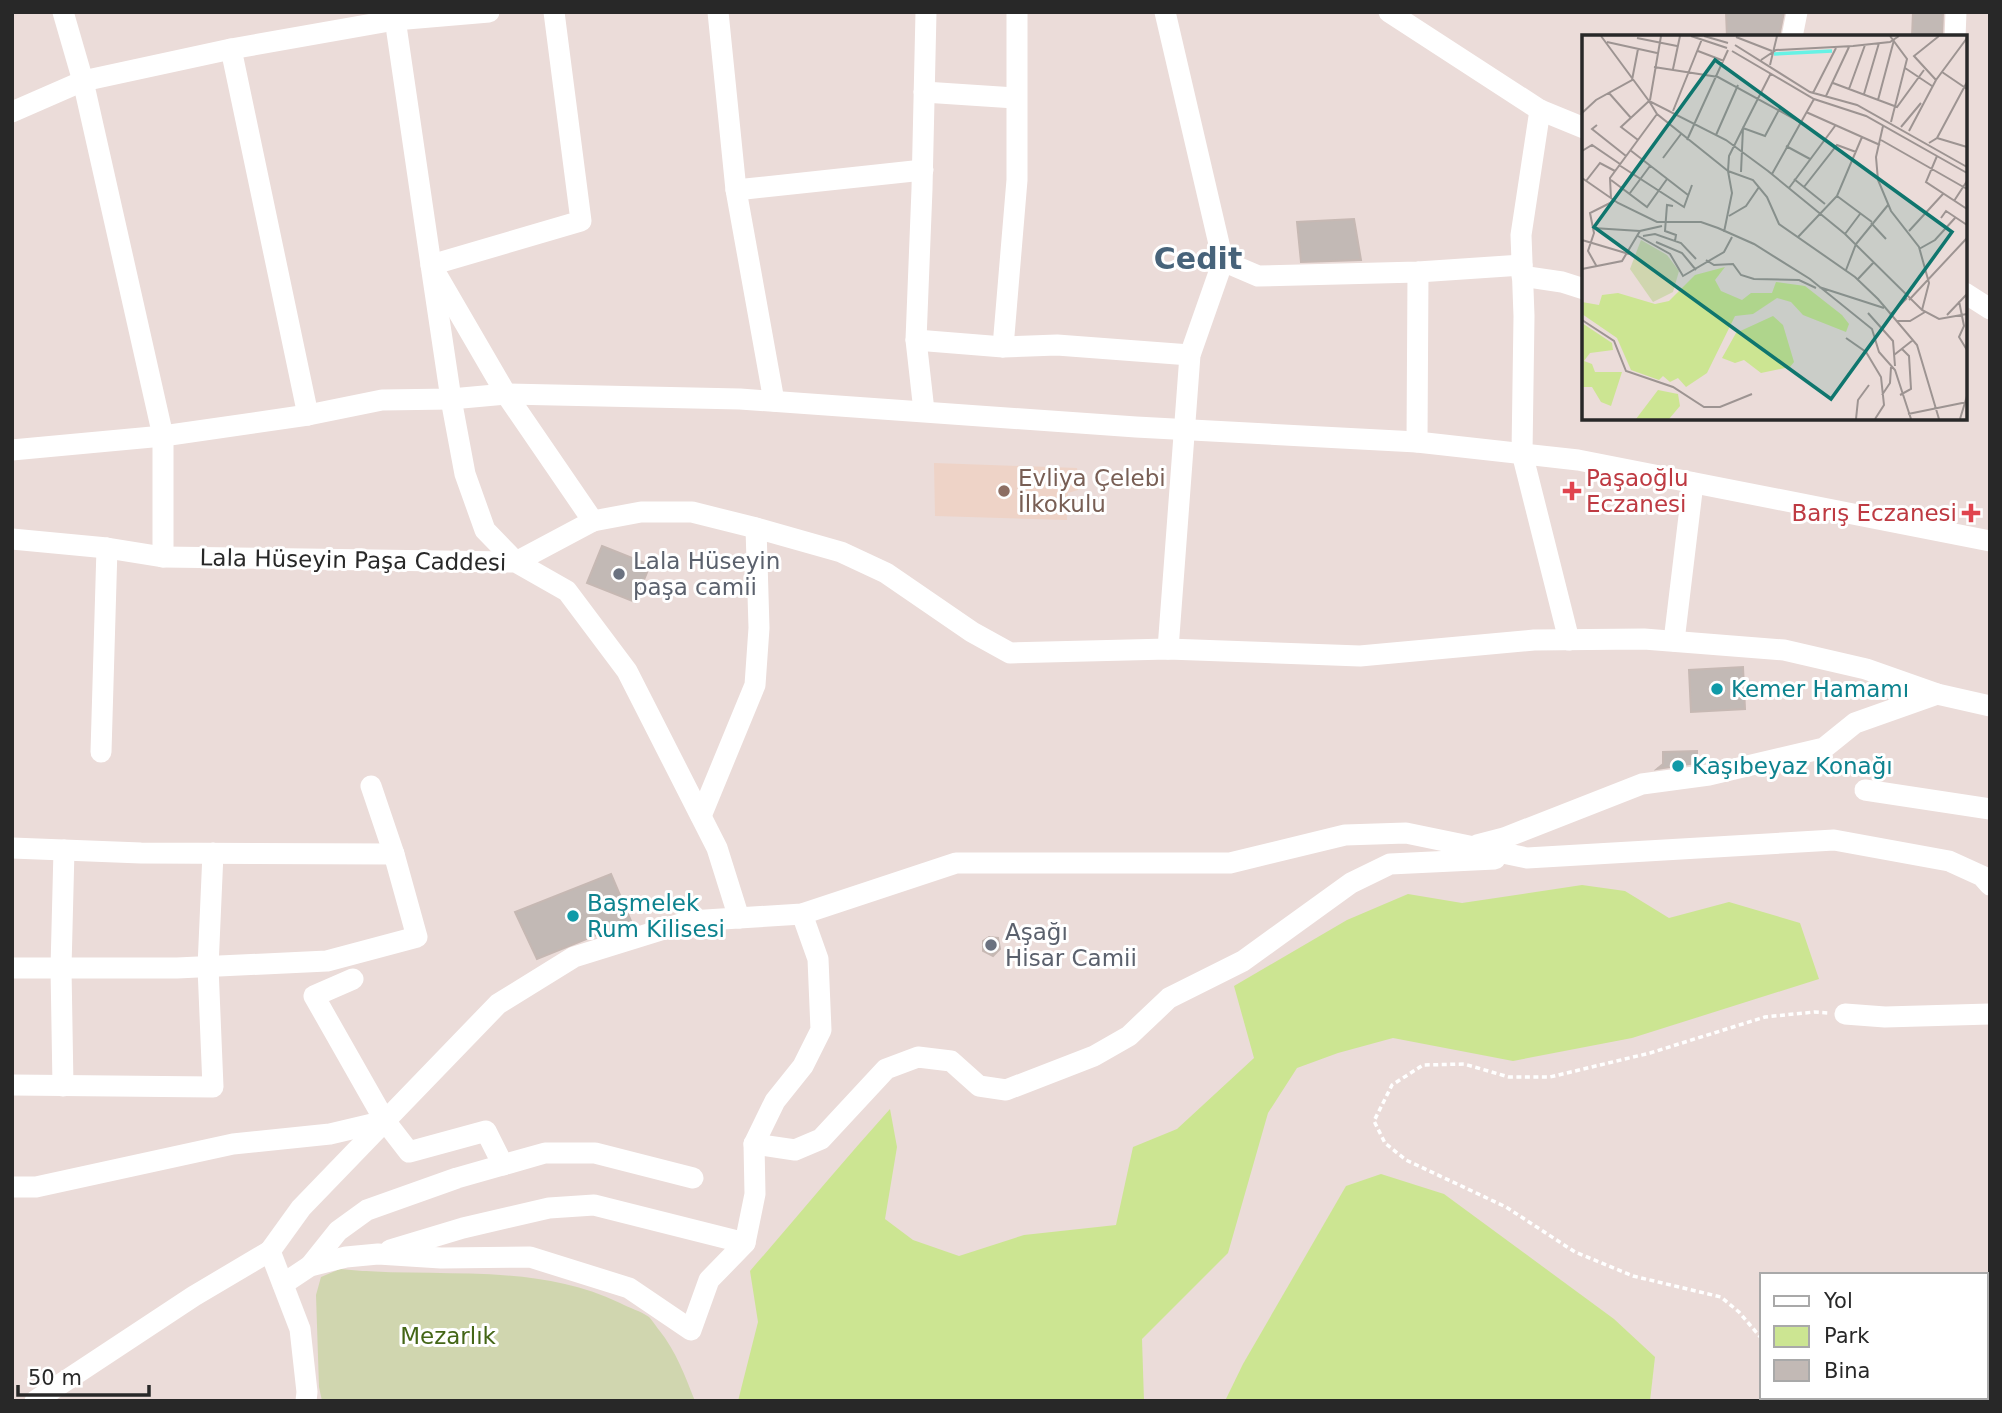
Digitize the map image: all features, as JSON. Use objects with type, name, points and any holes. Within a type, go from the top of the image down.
[{"type":"street","points":[[63,12],[83,81],[163,436],[163,557]]},
{"type":"street","points":[[12,111],[83,81],[231,49],[394,16],[489,12]]},
{"type":"street","points":[[431,265],[581,221],[554,12]]},
{"type":"street","points":[[718,12],[736,190],[774,401]]},
{"type":"street","points":[[924,411],[916,340],[926,12]]},
{"type":"street","points":[[1003,347],[1017,180],[1017,12]]},
{"type":"street","points":[[1165,12],[1223,261],[1190,355],[1168,649]]},
{"type":"street","points":[[1389,12],[1540,110],[1582,127]]},
{"type":"street","points":[[1792,35],[1797,12]]},
{"type":"street","points":[[1955,35],[1956,12]]},
{"type":"street","points":[[394,16],[451,399],[465,474],[485,530],[516,562],[593,521],[641,512],[692,512],[841,552],[886,573],[972,632],[1010,653],[1168,649],[1360,656],[1534,640],[1644,639],[1784,650],[1867,669],[1937,694],[1990,706]]},
{"type":"street","points":[[231,49],[308,415]]},
{"type":"street","points":[[924,92],[1015,97]]},
{"type":"street","points":[[1540,110],[1521,235],[1524,316],[1522,453],[1569,640]]},
{"type":"street","points":[[736,190],[923,170]]},
{"type":"street","points":[[1223,261],[1258,276],[1522,271],[1582,288]]},
{"type":"street","points":[[431,265],[506,394],[593,521]]},
{"type":"street","points":[[1417,442],[1418,272]]},
{"type":"street","points":[[1967,294],[1990,309]]},
{"type":"street","points":[[916,340],[1003,347],[1057,345],[1190,355]]},
{"type":"street","points":[[12,450],[163,436],[308,415],[382,400],[451,399],[506,394],[740,399],[1417,442],[1522,453],[1578,460],[1990,541]]},
{"type":"street","points":[[1674,641],[1693,483]]},
{"type":"street","points":[[701,816],[755,685],[759,628],[756,528]]},
{"type":"street","name":"Lala Hüseyin Paşa Caddesi","points":[[12,539],[107,548],[163,557],[516,562],[567,591],[627,671],[717,848],[739,918]]},
{"type":"street","points":[[101,752],[107,548]]},
{"type":"street","points":[[1472,846],[1504,838],[1642,783],[1709,775],[1824,747],[1855,723],[1937,694]]},
{"type":"street","points":[[12,968],[208,967],[327,961],[417,937],[394,854],[371,786]]},
{"type":"street","points":[[1865,790],[1990,809]]},
{"type":"street","points":[[35,1401],[194,1296],[270,1251],[301,1208],[498,1004],[574,957],[690,921],[802,914],[956,863],[1230,863],[1345,835],[1406,833],[1527,858]]},
{"type":"street","points":[[754,1144],[795,1150],[821,1139],[887,1069],[918,1057],[951,1061],[979,1086],[1006,1090],[1094,1056],[1129,1036],[1169,998],[1243,961],[1351,883],[1390,864],[1834,841],[1949,861],[1982,876],[1990,885]]},
{"type":"street","points":[[12,848],[394,854]]},
{"type":"street","points":[[63,1086],[61,968],[64,850]]},
{"type":"street","points":[[12,1085],[213,1087],[208,967],[213,853]]},
{"type":"street","points":[[310,1266],[346,1257],[378,1254],[441,1258],[530,1257],[629,1288],[691,1330],[709,1280],[745,1243],[755,1194],[754,1144],[775,1101],[803,1066],[821,1030],[818,959],[802,914]]},
{"type":"street","points":[[353,979],[314,996],[385,1121],[409,1152],[486,1131],[503,1165]]},
{"type":"street","points":[[1845,1014],[1885,1017],[1990,1014]]},
{"type":"street","points":[[12,1187],[36,1187],[233,1144],[330,1134],[385,1121]]},
{"type":"street","points":[[283,1284],[310,1266],[338,1231],[367,1210],[457,1178],[545,1153],[595,1153],[693,1178]]},
{"type":"street","points":[[378,1254],[463,1228],[549,1208],[594,1205],[745,1243]]},
{"type":"street","points":[[270,1251],[300,1329],[306,1401]]},
{"type":"path","points":[[1760,1337],[1739,1312],[1721,1297],[1633,1276],[1575,1252],[1506,1207],[1406,1160],[1385,1143],[1374,1121],[1392,1085],[1423,1065],[1464,1064],[1509,1077],[1550,1077],[1650,1053],[1765,1017],[1814,1012],[1845,1014]]},
{"type":"shaded area","name":"Evliya Çelebi İlkokulu","points":[[934,463],[1077,468],[1078,490],[1068,493],[1067,520],[935,516]]},
{"type":"green space","points":[[1582,885],[1625,891],[1669,918],[1729,902],[1800,923],[1819,979],[1632,1038],[1513,1061],[1393,1038],[1297,1068],[1268,1113],[1228,1253],[1142,1339],[1144,1401],[738,1401],[758,1322],[750,1271],[890,1109],[897,1147],[885,1219],[913,1240],[959,1256],[1024,1235],[1116,1225],[1133,1147],[1177,1129],[1254,1058],[1234,986],[1347,920],[1408,894],[1462,903]]},
{"type":"green space","points":[[1381,1174],[1444,1194],[1614,1319],[1655,1357],[1650,1401],[1225,1401],[1243,1364],[1346,1186]]},
{"type":"green space","name":"Mezarlık","points":[[340,1269],[518,1276],[587,1290],[649,1317],[675,1355],[695,1401],[322,1401],[319,1387],[316,1295],[321,1277]]},
{"type":"building","points":[[1726,12],[1784,12],[1779,35],[1727,35]]},
{"type":"building","points":[[1913,12],[1943,12],[1942,35],[1912,35]]},
{"type":"building","points":[[1354,219],[1361,260],[1301,262],[1297,222]]},
{"type":"building","name":"Lala Hüseyin paşa camii","points":[[602,546],[650,565],[635,602],[587,583]]},
{"type":"building","name":"Kemer Hamamı","points":[[1743,667],[1745,709],[1691,712],[1689,670]]},
{"type":"building","points":[[1697,751],[1697,763],[1657,769],[1663,764],[1663,752]]},
{"type":"building","name":"Başmelek Rum Kilisesi","points":[[611,874],[631,921],[537,959],[515,912]]},
{"type":"building","name":"Aşağı Hisar Camii","points":[[989,937],[998,938],[1000,949],[993,956],[983,951],[983,941]]},
{"type":"place","name":"Evliya Çelebi İlkokulu","points":[[1004,491]]},
{"type":"place","name":"Paşaoğlu Eczanesi","points":[[1572,491]]},
{"type":"place","name":"Barış Eczanesi","points":[[1971,513]]},
{"type":"place","name":"Lala Hüseyin paşa camii","points":[[619,574]]},
{"type":"place","name":"Kemer Hamamı","points":[[1717,689]]},
{"type":"place","name":"Kaşıbeyaz Konağı","points":[[1678,766]]},
{"type":"place","name":"Başmelek Rum Kilisesi","points":[[573,916]]},
{"type":"place","name":"Aşağı Hisar Camii","points":[[991,945]]},
{"type":"district","name":"Cedit","points":[[1198,258]]}]
